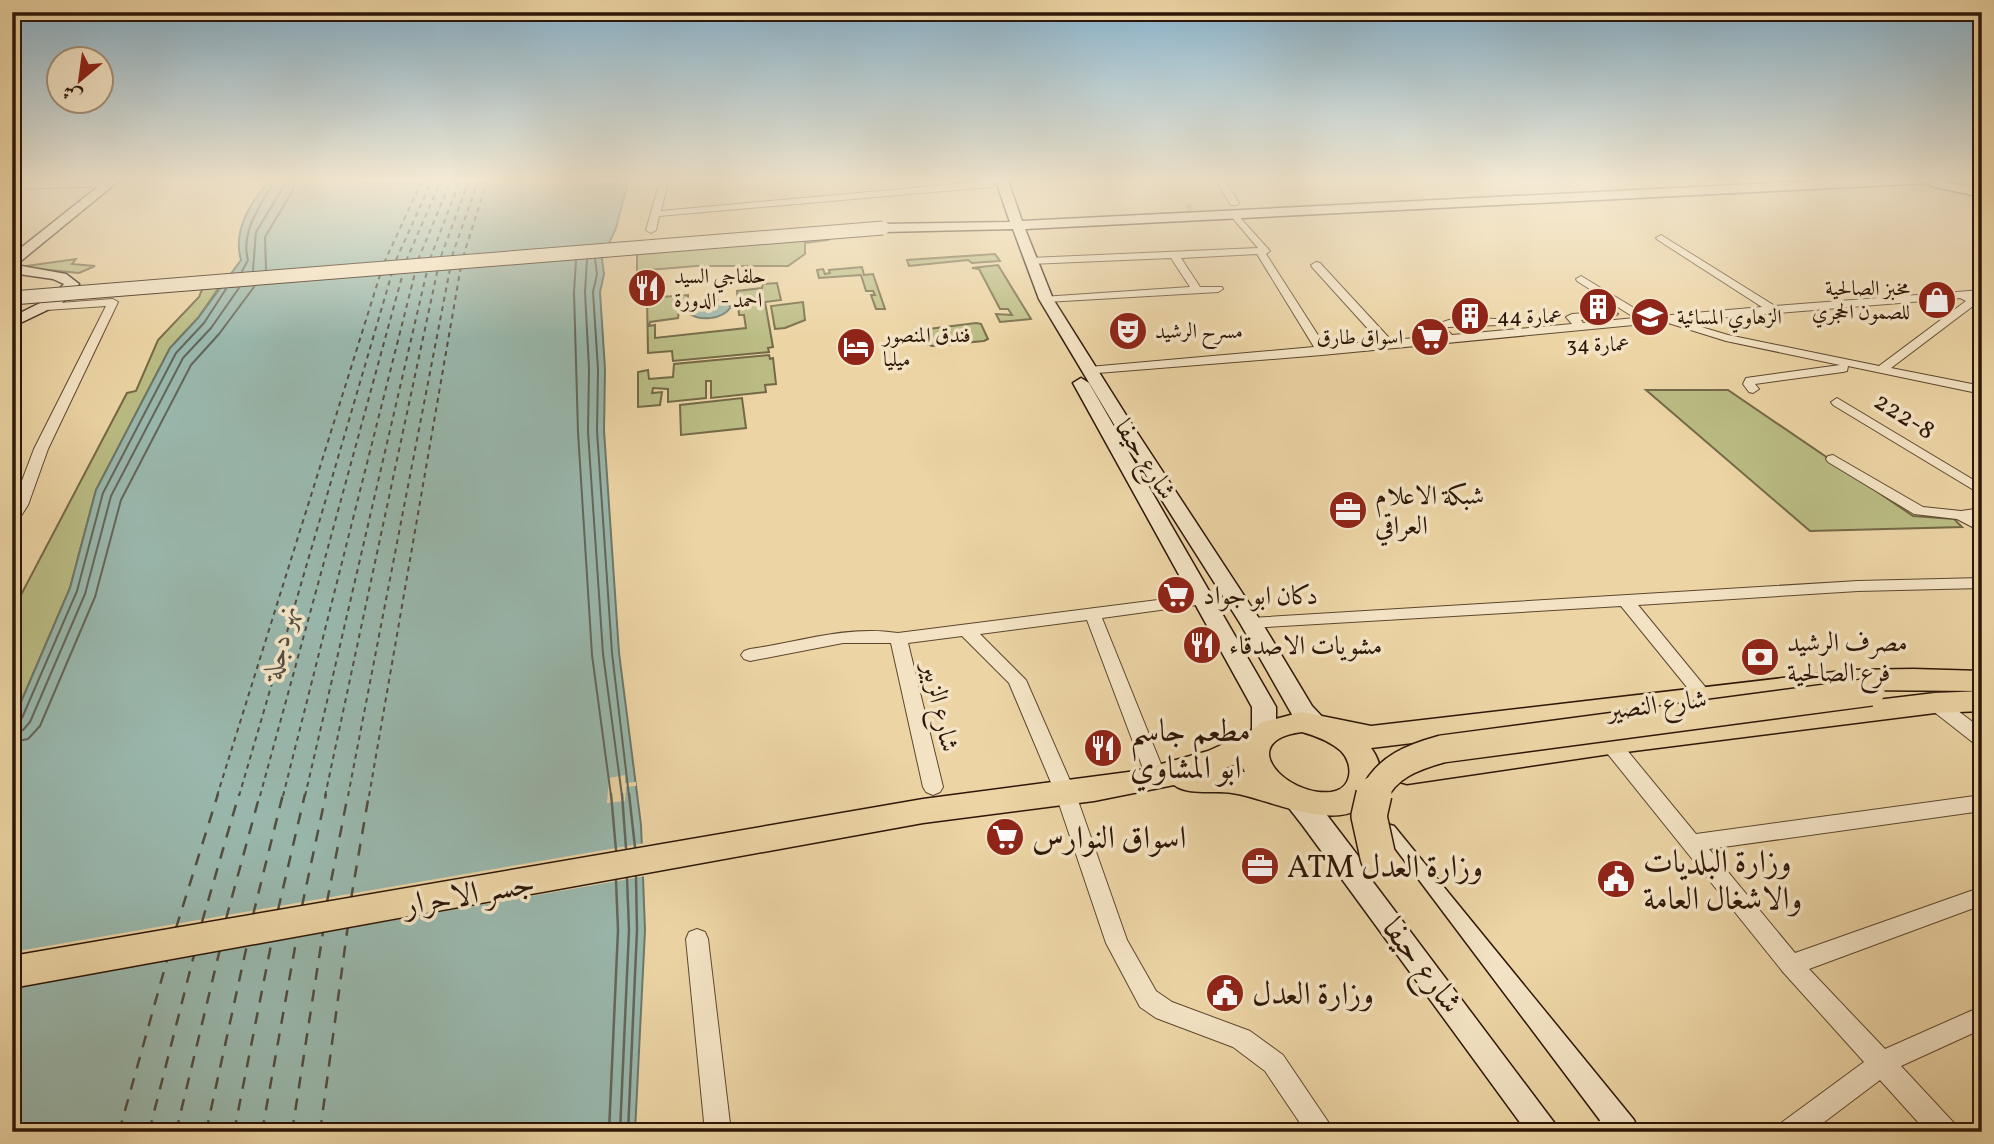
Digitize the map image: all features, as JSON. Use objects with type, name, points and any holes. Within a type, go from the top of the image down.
[{"type":"main road","points":[[12,262],[49,231]]},
{"type":"main road","points":[[12,296],[816,231]]},
{"type":"main road","name":"شارع حيفا","points":[[1012,231],[1032,300],[1205,599],[1264,707],[1261,737]]},
{"type":"main road","name":"شارع حيفا","points":[[1014,231],[1046,299],[1089,371],[1251,623],[1303,712],[1326,727]]},
{"type":"main road","points":[[12,323],[46,307],[62,296],[72,284],[66,277],[13,275]]},
{"type":"main road","points":[[12,313],[43,289],[35,282],[13,275]]},
{"type":"main road","name":"شارع النصیر","points":[[1326,727],[1359,736],[1384,736],[1862,680],[1913,678],[1978,688]]},
{"type":"main road","points":[[1586,1132],[1378,857],[1369,828],[1369,811],[1378,784],[1392,768],[1404,761],[1442,749],[1871,692],[1978,688]]},
{"type":"main road","name":"شارع النصیر","points":[[1406,773],[1934,702],[1978,688]]},
{"type":"main road","points":[[1287,723],[1326,727],[1349,740],[1360,751],[1365,779],[1347,800],[1331,804],[1232,780],[1157,779],[1226,759],[1287,723]]},
{"type":"main road","points":[[1261,737],[1254,754],[1257,767],[1266,780],[1287,795]]},
{"type":"main road","name":"جسر الاحرار","points":[[12,972],[644,863],[929,799],[1015,799],[1157,779]]},
{"type":"main road","name":"شارع حيفا","points":[[1287,795],[1314,818],[1548,1132]]},
{"type":"main road","name":"شارع حيفا","points":[[1384,834],[1622,1132]]},
{"type":"main road","points":[[1391,922],[1391,909],[1399,899],[1422,896],[1438,902]]},
{"type":"street","points":[[1030,261],[1265,251],[1250,231]]},
{"type":"street","points":[[1661,238],[1773,309]]},
{"type":"street","points":[[12,250],[26,249]]},
{"type":"street","points":[[1174,255],[1197,290]]},
{"type":"street","points":[[1262,255],[1322,351]]},
{"type":"street","points":[[1316,265],[1389,345]]},
{"type":"street","points":[[1581,278],[1646,320]]},
{"type":"street","points":[[1046,299],[1217,289]]},
{"type":"street","points":[[1089,371],[1773,309],[1975,298]]},
{"type":"street","points":[[1881,370],[1975,298]]},
{"type":"street","points":[[12,519],[41,449],[113,302],[46,307]]},
{"type":"street","points":[[1581,327],[1572,317],[1612,314]]},
{"type":"street","points":[[1665,319],[1726,338],[1979,390]]},
{"type":"street","points":[[1450,339],[1440,330],[1445,324],[1498,322]]},
{"type":"street","points":[[1753,389],[1750,381],[1859,366]]},
{"type":"street","name":"222-8","points":[[1838,402],[1982,491]]},
{"type":"street","points":[[1833,458],[1919,511],[1961,514],[1982,512]]},
{"type":"street","points":[[1961,514],[1982,528]]},
{"type":"street","points":[[1251,623],[1858,586],[1982,583]]},
{"type":"street","points":[[750,655],[780,652],[834,638],[875,633],[898,639],[1205,599]]},
{"type":"street","points":[[1625,600],[1705,698]]},
{"type":"street","points":[[1092,612],[1157,779]]},
{"type":"street","points":[[965,629],[1017,680],[1065,792],[1116,943],[1148,999],[1164,1010],[1241,1039],[1274,1063],[1322,1132]]},
{"type":"street","name":"شارع الزبير","points":[[898,639],[929,799]]},
{"type":"street","points":[[1934,702],[1982,739]]},
{"type":"street","points":[[1613,747],[1791,965],[1945,1132]]},
{"type":"street","points":[[1693,843],[1982,803]]},
{"type":"street","points":[[1791,965],[1982,896]]},
{"type":"street","points":[[697,939],[718,1132]]},
{"type":"street","points":[[1793,1131],[1882,1063],[1982,1017]]},
{"type":"green space","points":[[827,235],[828,240],[805,243],[805,254],[788,266],[696,266],[637,271],[637,251]]},
{"type":"green space","points":[[995,254],[1000,261],[972,263],[968,260],[909,266],[907,260]]},
{"type":"green space","points":[[76,259],[72,264],[95,266],[79,273],[19,267]]},
{"type":"green space","points":[[998,265],[1031,319],[1000,322],[996,314],[1012,315],[1008,309],[1000,309],[979,269],[972,268]]},
{"type":"green space","points":[[862,267],[864,275],[873,274],[885,309],[876,309],[871,295],[875,295],[873,291],[866,291],[861,275],[819,278],[817,270],[823,269],[825,274],[830,273],[829,270]]},
{"type":"green space","points":[[777,283],[781,300],[765,302],[773,347],[768,348],[769,352],[673,361],[672,351],[648,353],[647,298],[688,295],[688,301],[680,302],[678,318],[650,322],[649,326],[655,325],[655,338],[746,328],[744,315],[739,315],[737,291]]},
{"type":"green space","points":[[220,286],[198,318],[170,348],[96,490],[70,588],[12,723],[12,612],[127,393],[136,391],[158,340],[199,297],[203,287]]},
{"type":"green space","points":[[803,302],[805,320],[775,329],[771,306]]},
{"type":"green space","points":[[981,324],[988,339],[932,346],[927,344],[920,330]]},
{"type":"green space","points":[[769,355],[770,359],[773,358],[776,384],[765,385],[766,392],[711,398],[711,381],[706,381],[706,398],[668,402],[668,389],[653,388],[652,393],[662,392],[660,405],[638,407],[638,372],[648,370],[649,379],[673,377],[674,364]]},
{"type":"green space","points":[[1646,390],[1728,390],[1913,516],[1954,519],[1962,527],[1810,531]]},
{"type":"green space","points":[[742,398],[746,428],[681,435],[680,405]]},
{"type":"water","name":"نهر دجلة","points":[[241,231],[614,231],[602,259],[604,274],[600,292],[605,369],[604,431],[619,653],[641,825],[645,930],[635,1132],[12,1132],[12,723],[70,588],[96,490],[170,348],[198,318],[241,260]]},
{"type":"water","points":[[708,300],[723,300],[731,307],[722,315],[710,318],[687,312],[689,306]]},
{"type":"pier","points":[[625,775],[625,783],[636,782],[636,786],[626,787],[625,801],[607,803],[609,778]]},
{"type":"pier","points":[[645,843],[646,876],[12,987],[12,952]]},
{"type":"ferry route","points":[[384,263],[399,231]]},
{"type":"ferry route","points":[[396,260],[409,231]]},
{"type":"ferry route","points":[[406,261],[419,231]]},
{"type":"ferry route","points":[[418,260],[430,231]]},
{"type":"ferry route","points":[[430,259],[441,231]]},
{"type":"ferry route","points":[[441,256],[450,231]]},
{"type":"ferry route","points":[[452,256],[461,231]]},
{"type":"ferry route","points":[[463,257],[471,231]]},
{"type":"ferry route","points":[[369,796],[461,266]]},
{"type":"ferry route","points":[[325,796],[438,268]]},
{"type":"ferry route","points":[[348,796],[450,269]]},
{"type":"ferry route","points":[[305,796],[427,271]]},
{"type":"ferry route","points":[[239,796],[392,273]]},
{"type":"ferry route","points":[[260,796],[403,273]]},
{"type":"ferry route","points":[[283,796],[415,273]]},
{"type":"ferry route","points":[[217,796],[380,275]]},
{"type":"ferry route","points":[[176,928],[218,794]]},
{"type":"ferry route","points":[[202,922],[239,794]]},
{"type":"ferry route","points":[[226,919],[260,794]]},
{"type":"ferry route","points":[[253,915],[283,794]]},
{"type":"ferry route","points":[[278,910],[305,794]]},
{"type":"ferry route","points":[[302,906],[326,794]]},
{"type":"ferry route","points":[[327,902],[348,794]]},
{"type":"ferry route","points":[[351,899],[369,794]]},
{"type":"ferry route","points":[[320,1132],[348,925]]},
{"type":"ferry route","points":[[292,1132],[323,932]]},
{"type":"ferry route","points":[[262,1132],[297,936]]},
{"type":"ferry route","points":[[234,1132],[272,940]]},
{"type":"ferry route","points":[[206,1132],[247,945]]},
{"type":"ferry route","points":[[176,1132],[220,949]]},
{"type":"ferry route","points":[[149,1132],[194,955]]},
{"type":"ferry route","points":[[119,1132],[167,960]]},
{"type":"place","name":"حلفاجي السيد احمد - الدورة","points":[[647,288]]},
{"type":"place","name":"مخبز الصالحية للصمون الحجري","points":[[1937,300]]},
{"type":"place","name":"عمارة 34","points":[[1598,307]]},
{"type":"place","name":"عمارة 44","points":[[1470,316]]},
{"type":"place","name":"الزهاوي المسائية","points":[[1650,317]]},
{"type":"place","name":"مسرح الرشيد","points":[[1128,331]]},
{"type":"place","name":"اسواق طارق","points":[[1430,337]]},
{"type":"place","name":"فندق المنصور ميليا","points":[[856,347]]},
{"type":"place","name":"شبكة الاعلام العراقي","points":[[1348,510]]},
{"type":"place","name":"دكان ابو جواد","points":[[1176,595]]},
{"type":"place","name":"مشويات الاصدقاء","points":[[1202,645]]},
{"type":"place","name":"مصرف الرشيد فرع الصالحية","points":[[1760,657]]},
{"type":"place","name":"مطعم جاسم ابو المشاوي","points":[[1103,748]]},
{"type":"place","name":"اسواق النوارس","points":[[1005,837]]},
{"type":"place","name":"ATM وزارة العدل","points":[[1260,866]]},
{"type":"place","name":"وزارة البلديات والاشغال العامة","points":[[1616,879]]},
{"type":"place","name":"وزارة العدل","points":[[1225,993]]}]
